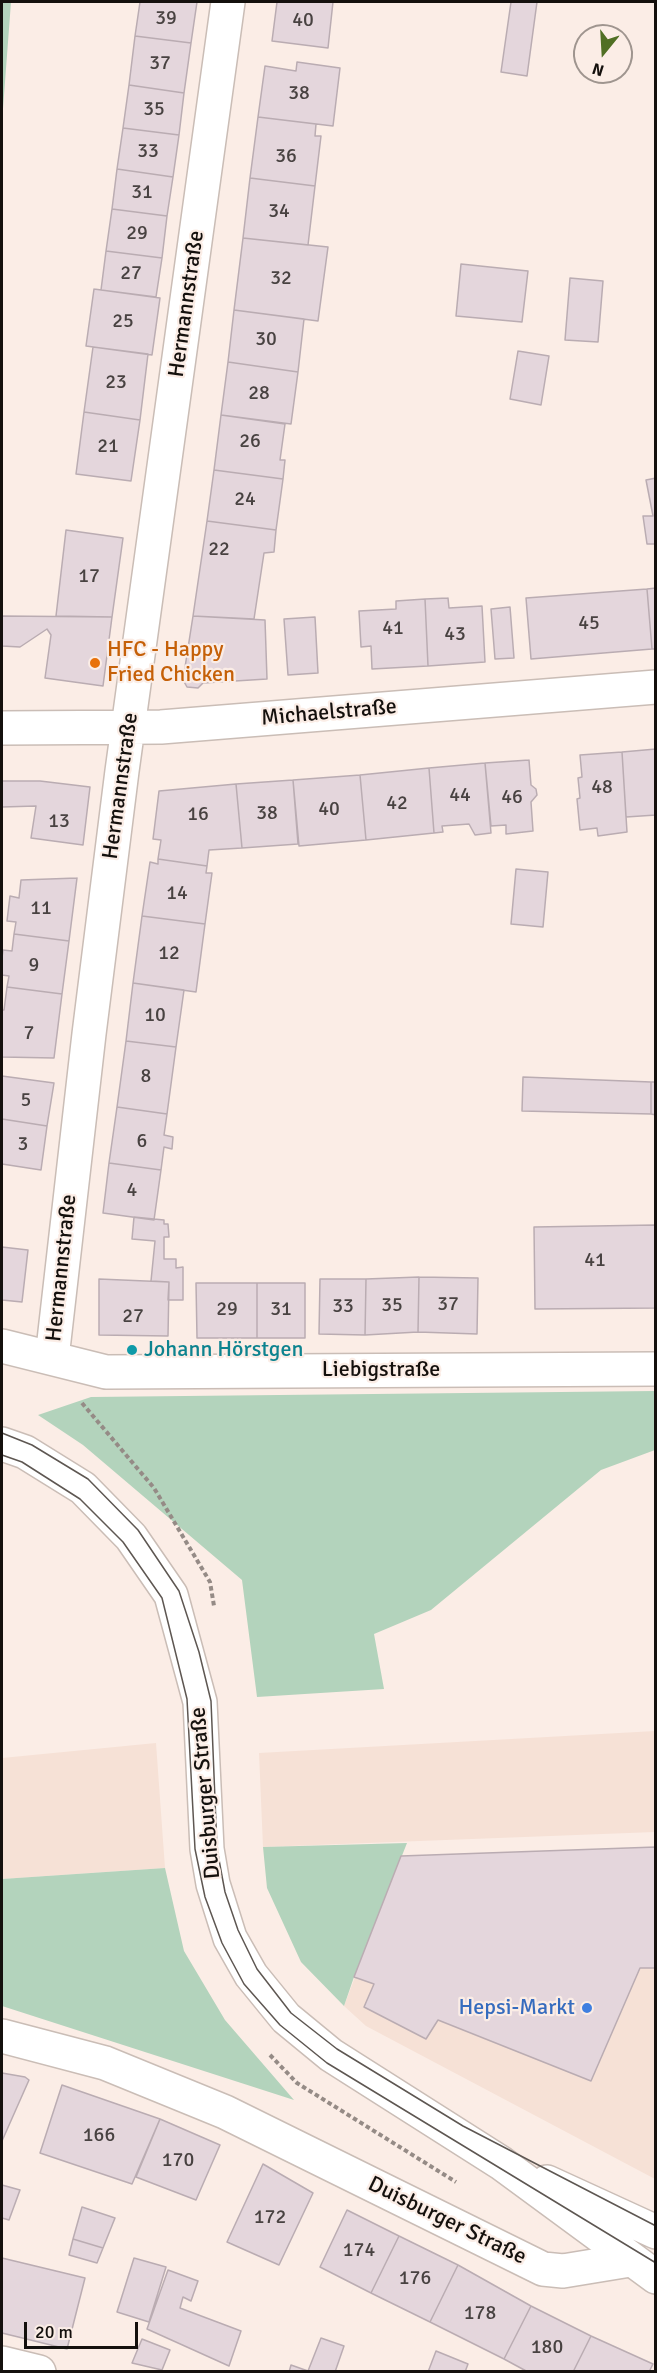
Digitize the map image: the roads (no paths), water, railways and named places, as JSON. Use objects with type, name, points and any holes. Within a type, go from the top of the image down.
[{"type":"street","name":"Hermannstraße","points":[[52,1358],[90,1022],[128,728],[228,2]]},
{"type":"street","name":"Michaelstraße","points":[[2,728],[128,728],[656,687]]},
{"type":"street","name":"Liebigstraße","points":[[2,1346],[106,1372],[656,1369]]},
{"type":"street","name":"Duisburger Straße","points":[[2,1444],[25,1452],[83,1488],[131,1538],[171,1595],[200,1702],[207,1848],[213,1884],[230,1938],[251,1975],[286,2018],[331,2055],[501,2163],[643,2269]]},
{"type":"street","name":"Duisburger Straße","points":[[2,2036],[105,2063],[225,2112],[543,2269],[563,2271],[643,2269]]},
{"type":"street","name":"Duisburger Straße","points":[[501,2163],[656,2232]]},
{"type":"street","points":[[2,2363],[39,2372]]},
{"type":"tram line","points":[[2,1433],[32,1445],[88,1479],[138,1530],[179,1591],[199,1652],[211,1701],[217,1849],[225,1892],[238,1930],[257,1969],[291,2013],[337,2049],[463,2126],[656,2226]]},
{"type":"tram line","points":[[2,1455],[22,1462],[80,1499],[123,1542],[162,1598],[187,1699],[195,1849],[205,1897],[222,1943],[244,1984],[280,2025],[327,2063],[656,2263]]},
{"type":"place","name":"HFC - Happy Fried Chicken","points":[[95,663]]},
{"type":"place","name":"Johann Hörstgen","points":[[132,1350]]},
{"type":"place","name":"Hepsi-Markt","points":[[587,2008]]}]
